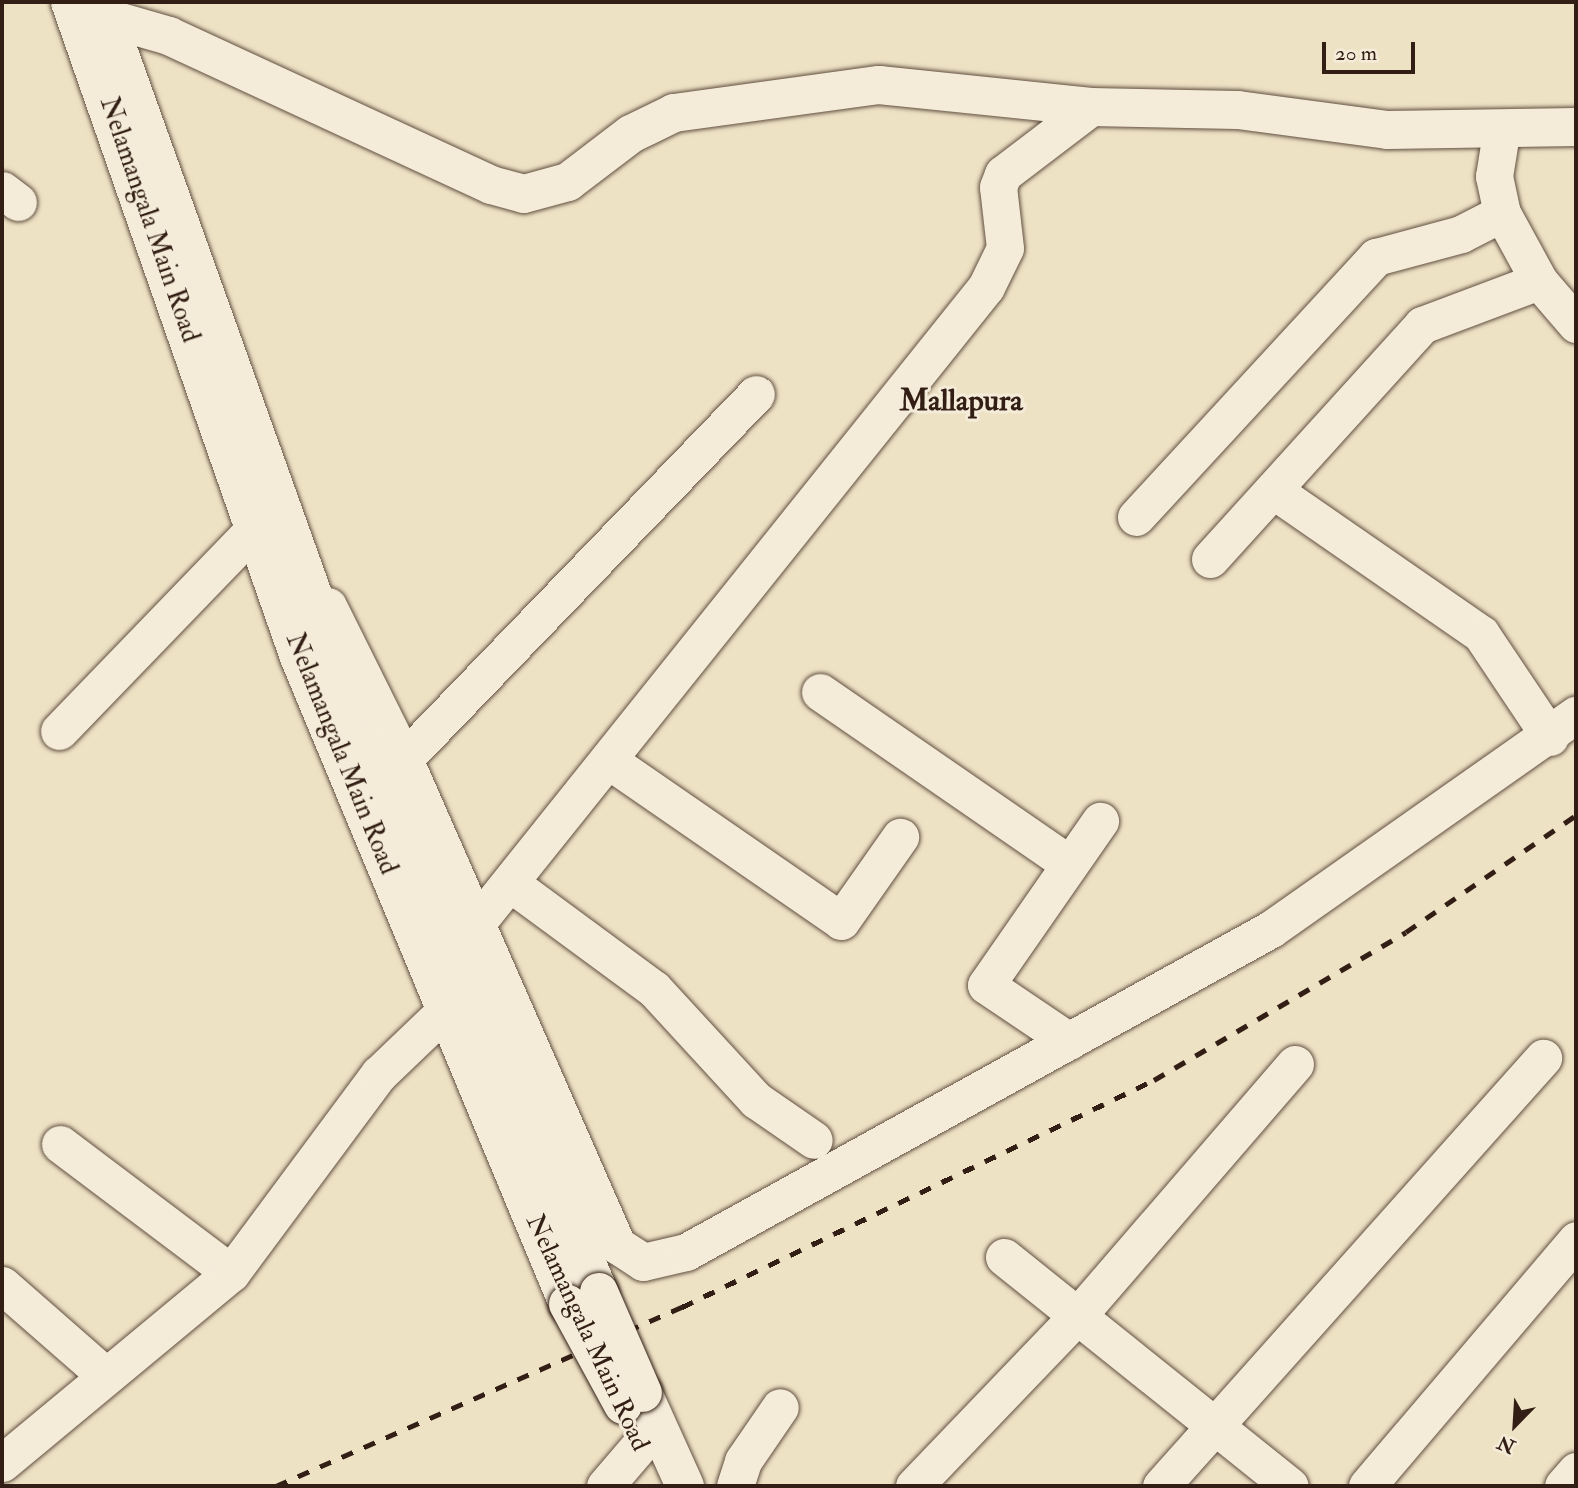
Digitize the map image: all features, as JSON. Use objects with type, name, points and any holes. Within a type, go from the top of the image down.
[{"type":"main road","points":[[89,8],[169,36],[491,185],[524,194],[568,182],[654,120],[789,93],[879,85],[1091,107],[1238,110],[1388,130],[1501,133],[1576,127]]},
{"type":"main road","points":[[89,8],[312,587],[366,743],[584,1298]]},
{"type":"main road","name":"Nelamangala Main Road","points":[[89,8],[255,528],[299,657],[446,1010],[633,1399],[640,1445],[659,1486]]},
{"type":"main road","points":[[633,1399],[685,1486]]},
{"type":"street","points":[[476,924],[993,277],[1005,247],[998,187],[1003,174],[1091,107]]},
{"type":"street","points":[[1501,133],[1494,176],[1502,213],[1539,281],[1576,324]]},
{"type":"street","points":[[1136,517],[1376,257],[1461,234],[1502,213]]},
{"type":"street","points":[[1210,559],[1422,325],[1539,281]]},
{"type":"street","points":[[404,760],[756,394]]},
{"type":"street","points":[[312,587],[339,618],[617,1245],[643,1262],[686,1252],[1271,929],[1563,726],[1481,634],[1273,489]]},
{"type":"street","points":[[59,731],[255,528]]},
{"type":"street","points":[[820,692],[1069,864]]},
{"type":"street","points":[[608,760],[841,921],[900,837]]},
{"type":"street","points":[[1069,1041],[986,985],[1100,821]]},
{"type":"street","points":[[510,883],[654,989],[756,1100],[814,1140]]},
{"type":"street","points":[[2,1463],[231,1273],[379,1073],[446,1010]]},
{"type":"street","points":[[1161,1486],[1219,1426],[1543,1058]]},
{"type":"street","points":[[914,1486],[1080,1313],[1295,1063]]},
{"type":"street","points":[[60,1144],[231,1273]]},
{"type":"street","points":[[1367,1486],[1576,1240]]},
{"type":"street","points":[[1004,1257],[1080,1313],[1290,1486]]},
{"type":"street","points":[[2,1285],[106,1376]]},
{"type":"street","points":[[735,1486],[743,1461],[780,1407]]},
{"type":"street","points":[[605,1486],[640,1445]]},
{"type":"street","points":[[1563,1486],[1576,1471]]},
{"type":"railway","points":[[276,1486],[682,1307],[1154,1080],[1406,932],[1576,815]]},
{"type":"district","name":"Mallapura","points":[[961,401]]}]
